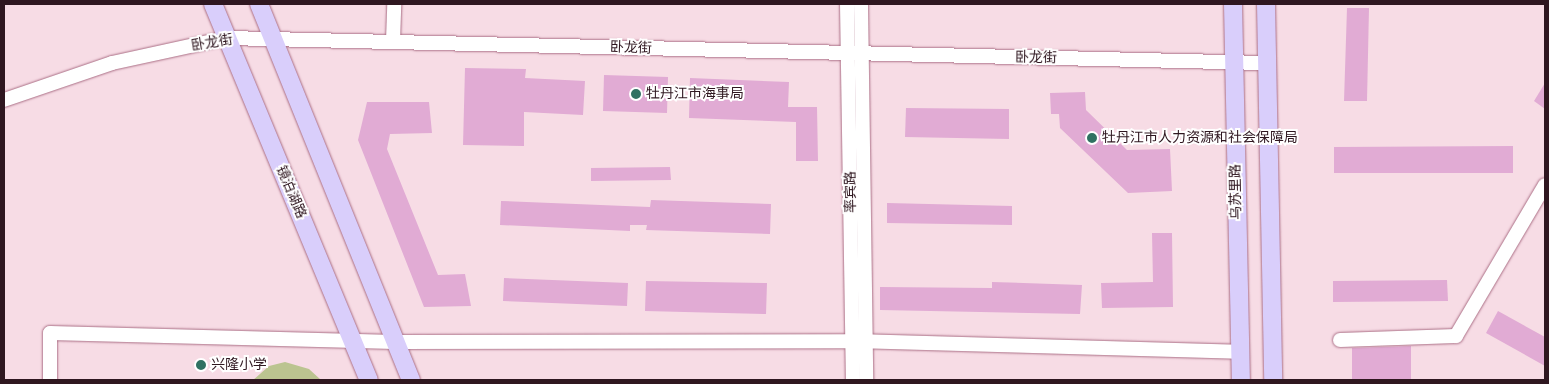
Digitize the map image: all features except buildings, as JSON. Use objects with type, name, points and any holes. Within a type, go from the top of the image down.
[{"type":"main road","name":"镜泊湖路","points":[[213,4],[369,380]]},
{"type":"main road","points":[[259,4],[411,380]]},
{"type":"main road","name":"乌苏里路","points":[[1233,4],[1241,380]]},
{"type":"main road","points":[[1266,4],[1273,380]]},
{"type":"street","points":[[393,41],[394,4]]},
{"type":"street","name":"率宾路","points":[[847,4],[855,54]]},
{"type":"street","name":"率宾路","points":[[861,4],[855,54],[859,341],[866,380]]},
{"type":"street","name":"卧龙街","points":[[4,100],[112,63],[227,38],[855,54],[1267,62]]},
{"type":"street","points":[[1340,340],[1456,336],[1545,185]]},
{"type":"street","points":[[50,380],[50,333],[395,342],[859,341],[1240,352]]},
{"type":"street","name":"率宾路","points":[[853,380],[859,341]]},
{"type":"green space","points":[[285,362],[309,369],[321,380],[253,380],[269,366]]},
{"type":"place","name":"牡丹江市海事局","points":[[636,94]]},
{"type":"place","name":"牡丹江市人力资源和社会保障局","points":[[1092,138]]},
{"type":"place","name":"兴隆小学","points":[[201,365]]}]
